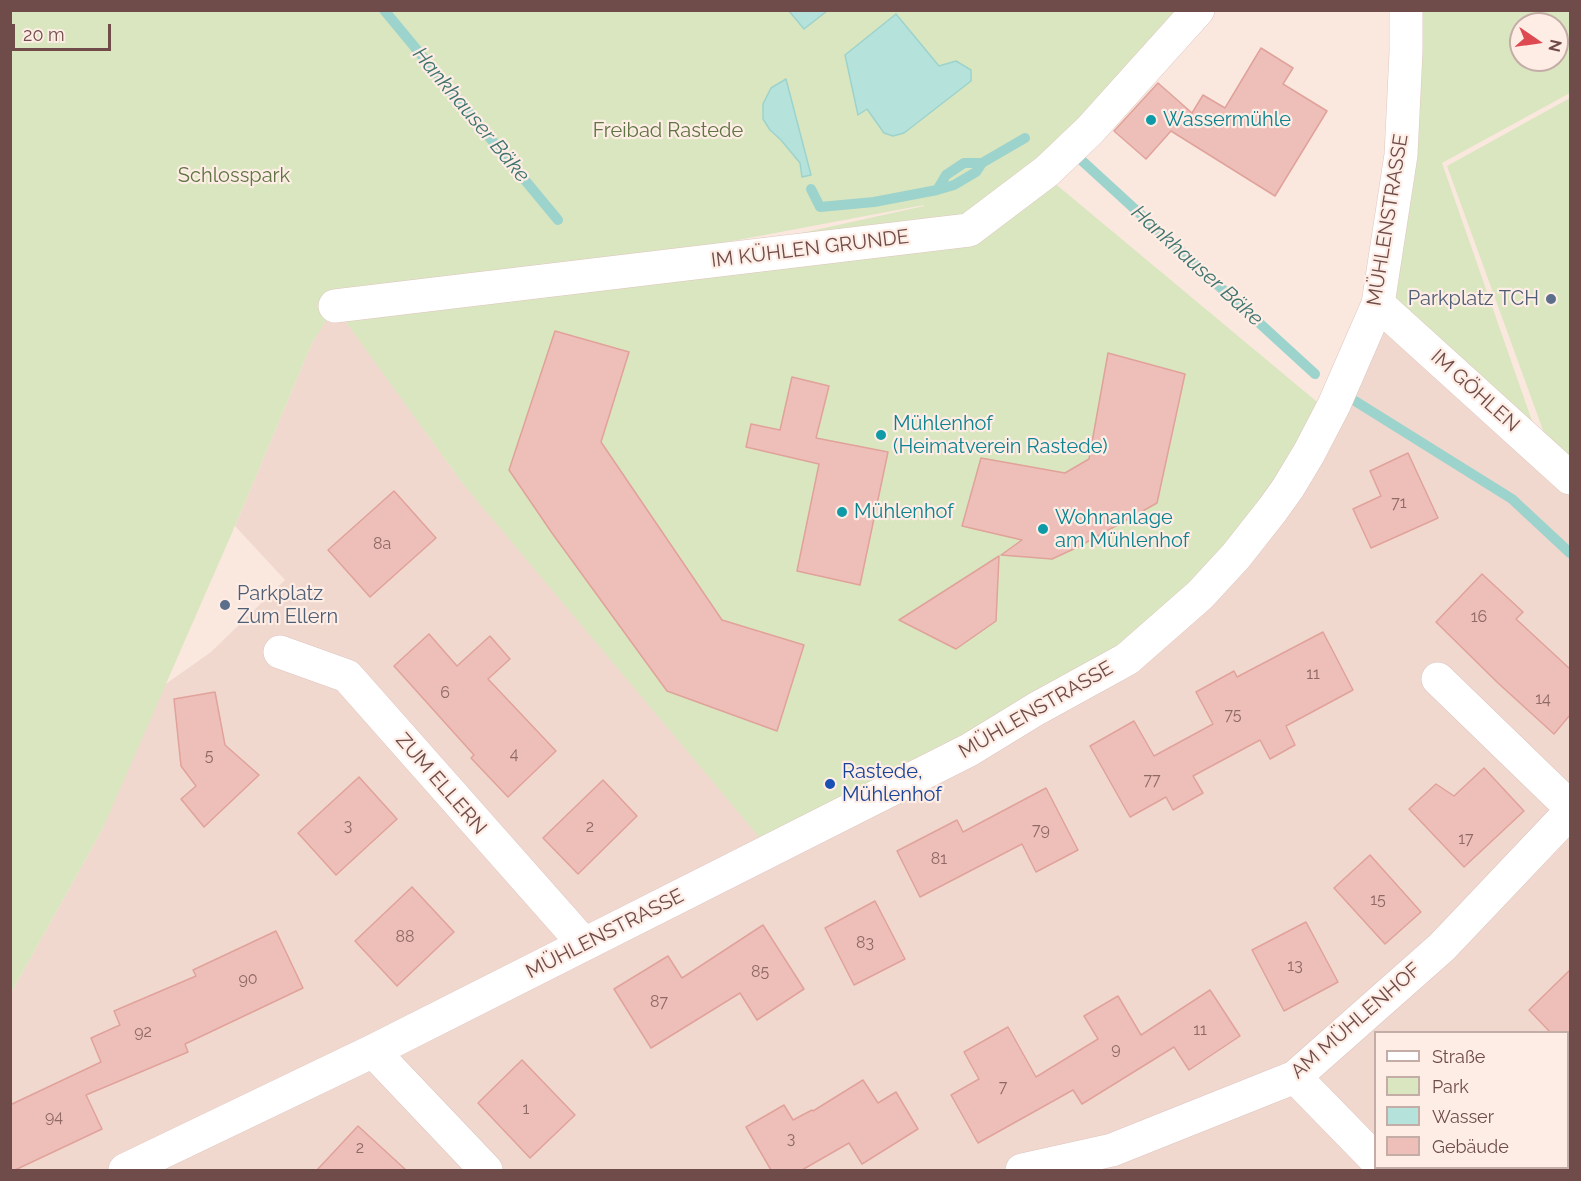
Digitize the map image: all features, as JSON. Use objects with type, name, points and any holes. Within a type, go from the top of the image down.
[{"type":"street","name":"IM KÜHLEN GRUNDE","points":[[335,306],[969,230],[1047,171],[1081,138],[1198,10]]},
{"type":"street","name":"MÜHLENSTRASSE","points":[[125,1170],[374,1051],[969,750],[1036,709],[1127,659],[1200,595],[1236,556],[1283,495],[1309,453],[1378,304],[1401,155],[1406,10]]},
{"type":"street","name":"IM GÖHLEN","points":[[1378,304],[1570,478]]},
{"type":"street","name":"ZUM ELLERN","points":[[280,652],[347,676],[584,944]]},
{"type":"street","points":[[1438,679],[1570,810]]},
{"type":"street","name":"AM MÜHLENHOF","points":[[1022,1170],[1112,1150],[1295,1077],[1442,946],[1570,810]]},
{"type":"street","points":[[374,1051],[486,1170]]},
{"type":"street","points":[[1295,1077],[1374,1158]]},
{"type":"shaded area","points":[[335,306],[463,484],[1127,659],[1384,314],[1570,492],[1570,1170],[11,1170],[11,993],[102,830],[160,688],[211,652],[285,580],[235,526],[312,343]]},
{"type":"green space","points":[[11,11],[1189,11],[1046,176],[1322,406],[1309,453],[1127,659],[770,850],[463,484],[335,307],[312,343],[102,830],[11,993]],"holes":[[[924,205],[924,206],[625,272],[621,262]]]},
{"type":"green space","points":[[1412,11],[1570,11],[1570,93],[1442,163],[1538,438],[1388,302]]},
{"type":"green space","points":[[1570,98],[1570,465],[1548,444],[1447,166]]},
{"type":"water","points":[[789,11],[827,11],[804,29]]},
{"type":"water","points":[[896,14],[939,66],[956,61],[971,70],[971,81],[904,133],[893,136],[884,133],[867,109],[858,115],[845,55]]},
{"type":"water","points":[[786,79],[811,175],[802,177],[800,163],[763,119],[763,104],[771,88]]},
{"type":"building","points":[[1261,48],[1293,68],[1283,84],[1327,111],[1275,196],[1171,131],[1146,159],[1114,131],[1158,83],[1192,113],[1203,95],[1225,108]]},
{"type":"building","points":[[555,331],[629,352],[601,442],[722,620],[804,645],[777,731],[667,691],[509,470]]},
{"type":"building","points":[[1108,353],[1185,374],[1157,503],[1052,559],[1001,555],[1022,540],[962,526],[981,458],[1065,473],[1089,459]]},
{"type":"building","name":"Mühlenhof","points":[[792,377],[829,386],[816,438],[888,452],[860,585],[797,571],[819,464],[746,447],[751,424],[780,430]]},
{"type":"building","points":[[1408,453],[1438,518],[1371,548],[1353,509],[1381,496],[1370,471]]},
{"type":"building","points":[[394,491],[436,538],[370,597],[328,550]]},
{"type":"building","points":[[999,556],[996,621],[956,649],[899,620]]},
{"type":"building","points":[[1482,574],[1523,612],[1516,619],[1570,669],[1570,715],[1554,734],[1436,622]]},
{"type":"building","points":[[1323,632],[1353,690],[1286,726],[1295,745],[1270,759],[1260,740],[1193,776],[1203,793],[1173,810],[1166,797],[1130,817],[1090,746],[1134,721],[1154,756],[1213,724],[1196,692],[1234,671],[1237,677]]},
{"type":"building","points":[[429,634],[457,666],[490,636],[510,659],[488,679],[556,751],[508,797],[471,758],[474,755],[394,666]]},
{"type":"building","points":[[215,692],[225,745],[259,775],[204,827],[181,799],[196,786],[181,766],[174,699]]},
{"type":"building","points":[[1484,768],[1524,811],[1464,867],[1409,809],[1436,784],[1454,796]]},
{"type":"building","points":[[359,777],[397,819],[336,875],[298,833]]},
{"type":"building","points":[[603,780],[637,816],[578,874],[543,838]]},
{"type":"building","points":[[1046,788],[1078,850],[1036,872],[1022,844],[920,897],[897,851],[957,820],[963,832]]},
{"type":"building","points":[[1370,855],[1421,912],[1385,944],[1334,888]]},
{"type":"building","points":[[412,887],[454,932],[397,986],[355,941]]},
{"type":"building","points":[[875,901],[905,959],[854,985],[825,928]]},
{"type":"building","points":[[1306,922],[1338,982],[1284,1011],[1252,950]]},
{"type":"building","points":[[763,925],[804,989],[757,1020],[740,993],[651,1048],[614,989],[668,956],[682,978]]},
{"type":"building","points":[[276,931],[303,988],[185,1044],[188,1052],[86,1095],[102,1129],[15,1170],[10,1170],[10,1105],[101,1062],[91,1038],[120,1025],[114,1011],[196,976],[193,970]]},
{"type":"building","points":[[1570,970],[1570,1032],[1549,1031],[1529,1010]]},
{"type":"building","points":[[1210,990],[1240,1036],[1189,1070],[1174,1047],[1082,1104],[1073,1090],[978,1143],[951,1095],[979,1079],[964,1052],[1008,1027],[1036,1077],[1098,1039],[1084,1016],[1118,996],[1141,1035]]},
{"type":"building","points":[[522,1060],[575,1115],[530,1158],[478,1103]]},
{"type":"building","points":[[863,1080],[878,1103],[896,1092],[918,1129],[862,1164],[849,1143],[802,1170],[771,1170],[746,1127],[784,1105],[793,1120],[813,1111]]},
{"type":"building","points":[[358,1126],[406,1170],[317,1170]]},
{"type":"waterway","name":"Hankhauser Bäke","points":[[384,10],[558,220]]},
{"type":"waterway","points":[[811,189],[820,207],[874,202],[937,190],[954,185],[976,172],[982,163],[1025,138]]},
{"type":"waterway","name":"Hankhauser Bäke","points":[[1079,158],[1315,374]]},
{"type":"waterway","points":[[937,190],[946,175],[964,163],[982,163]]},
{"type":"waterway","name":"Hankhauser Bäke","points":[[1355,401],[1512,499],[1570,553]]},
{"type":"place","name":"Wassermühle","points":[[1151,120]]},
{"type":"place","name":"Parkplatz TCH","points":[[1551,299]]},
{"type":"place","name":"Mühlenhof (Heimatverein Rastede)","points":[[881,435]]},
{"type":"place","name":"Mühlenhof","points":[[842,512]]},
{"type":"place","name":"Wohnanlage am Mühlenhof","points":[[1043,529]]},
{"type":"place","name":"Parkplatz Zum Ellern","points":[[225,605]]},
{"type":"place","name":"Rastede, Mühlenhof","points":[[830,784]]},
{"type":"park label","name":"Freibad Rastede","points":[[668,131]]},
{"type":"park label","name":"Schlosspark","points":[[234,176]]}]
